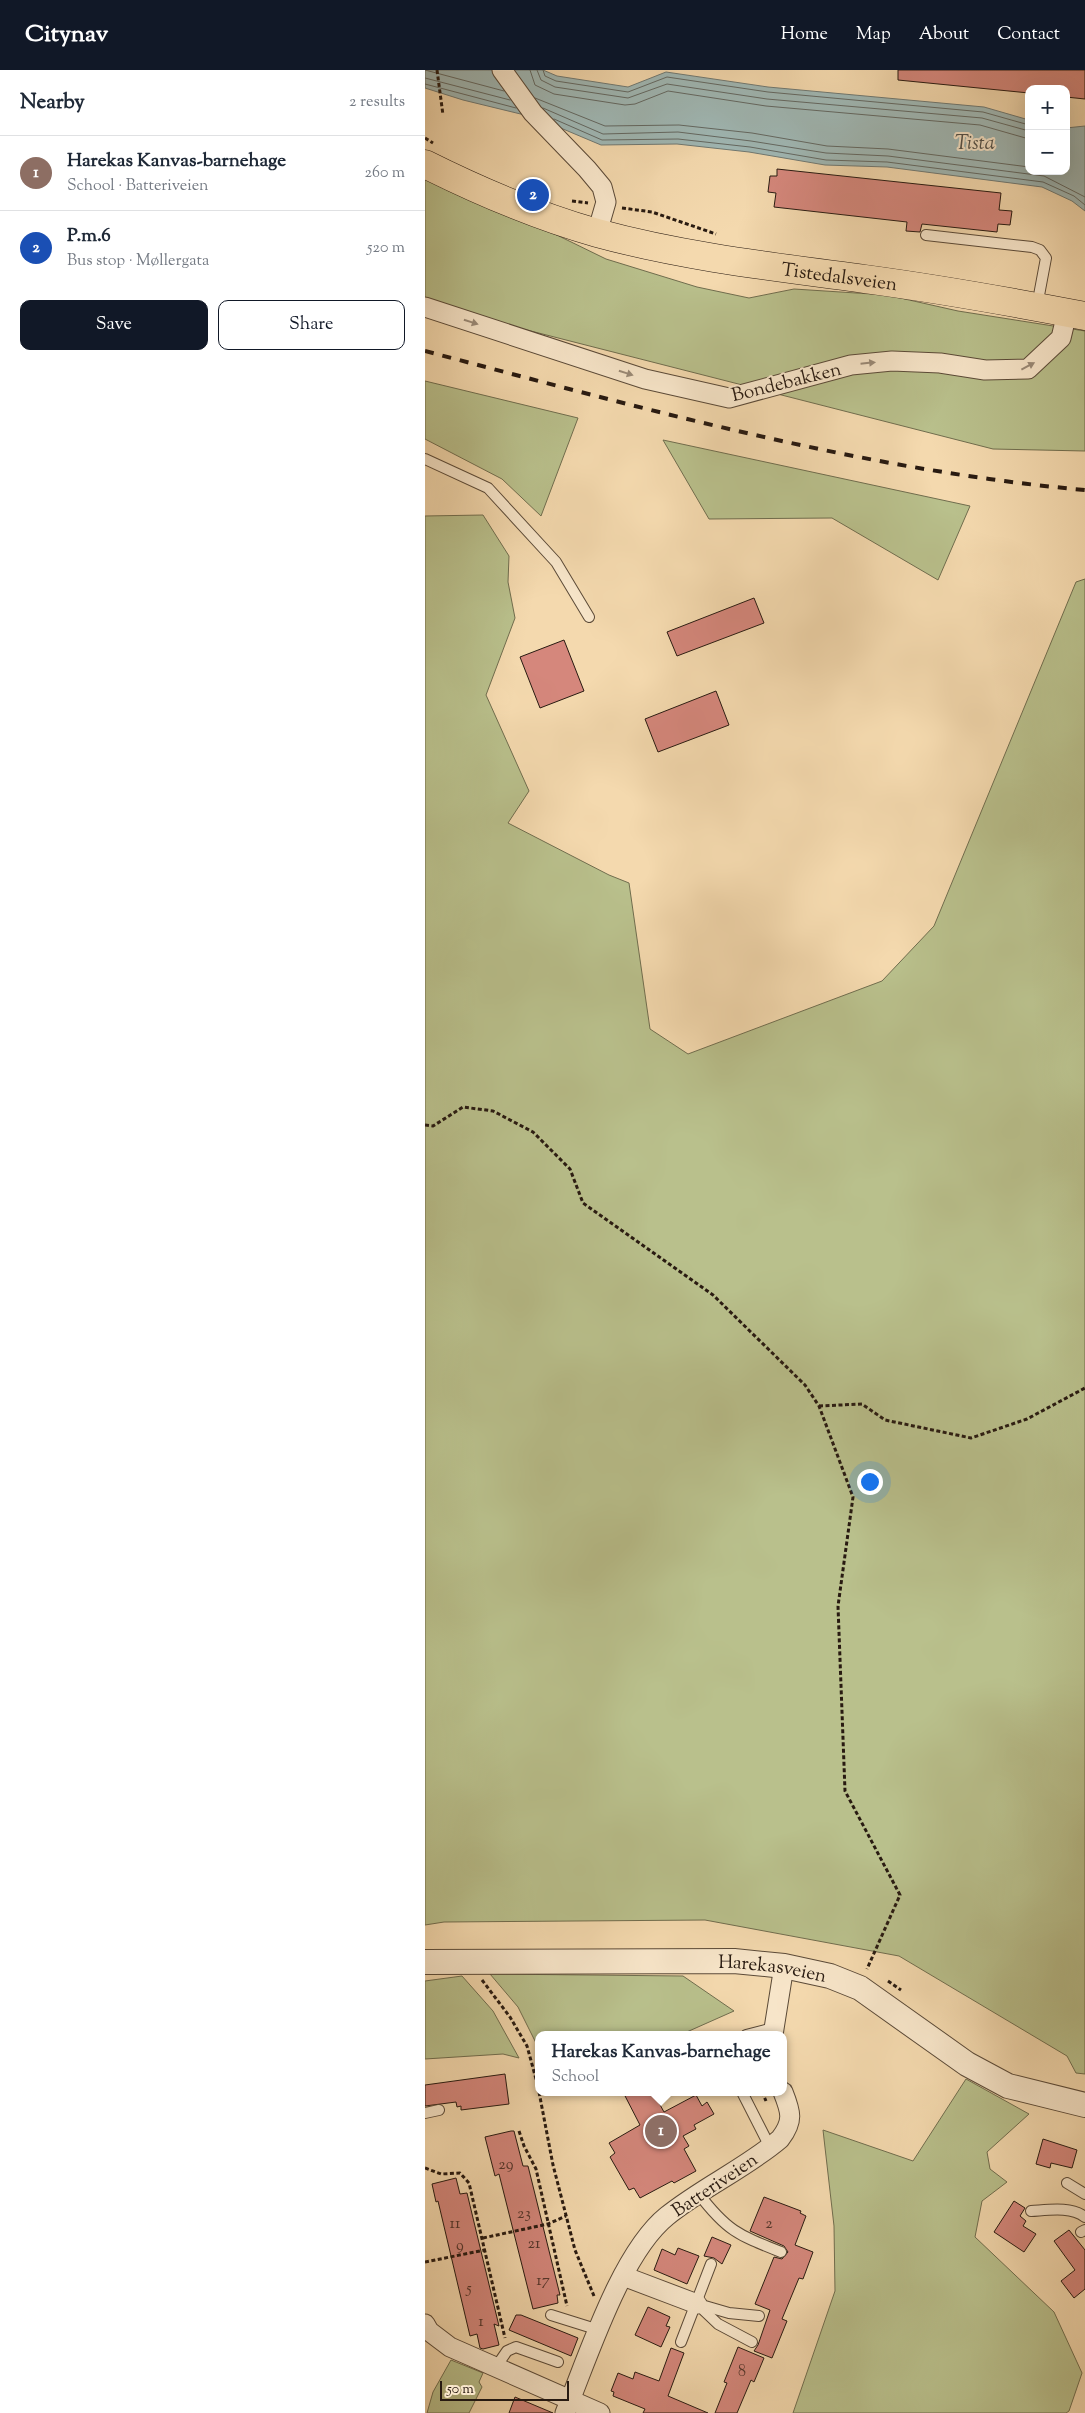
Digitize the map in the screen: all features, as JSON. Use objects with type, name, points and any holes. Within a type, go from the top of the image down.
[{"type":"main road","name":"Tistedalsveien","points":[[433,155],[513,206],[597,233],[684,253],[773,268],[955,292],[1076,314]]},
{"type":"street","points":[[502,70],[533,113],[602,187],[605,207],[597,233]]},
{"type":"street","name":"Bondebakken","points":[[425,308],[645,379],[729,398],[851,365],[875,362],[940,363],[985,370],[1028,369],[1061,338],[1076,314]]},
{"type":"street","name":"Harekasveien","points":[[425,1962],[734,1962],[784,1966],[830,1976],[860,1988],[967,2064],[1008,2086],[1085,2106]]},
{"type":"street","points":[[773,2031],[784,1966]]},
{"type":"street","name":"Batteriveien","points":[[567,2406],[631,2259],[653,2230],[666,2217],[698,2193],[770,2147],[789,2128],[789,2107],[785,2096]]},
{"type":"street","points":[[623,2276],[697,2304]]},
{"type":"street","points":[[425,2324],[429,2331],[450,2347],[497,2366],[567,2406],[600,2413]]},
{"type":"lane","points":[[926,236],[1031,247],[1041,250],[1046,258],[1037,307]]},
{"type":"lane","points":[[425,459],[488,488],[556,562],[589,617]]},
{"type":"lane","points":[[744,2096],[770,2147]]},
{"type":"lane","points":[[425,2113],[439,2110]]},
{"type":"lane","points":[[1067,2183],[1085,2194]]},
{"type":"lane","points":[[698,2193],[718,2218],[739,2235],[781,2252]]},
{"type":"lane","points":[[1031,2211],[1060,2210],[1081,2214],[1085,2217]]},
{"type":"lane","points":[[681,2342],[711,2264]]},
{"type":"lane","points":[[697,2304],[729,2313],[759,2316]]},
{"type":"lane","points":[[697,2304],[718,2324],[752,2342]]},
{"type":"lane","points":[[551,2315],[569,2322],[602,2322]]},
{"type":"lane","points":[[497,2366],[507,2351],[516,2347],[558,2362]]},
{"type":"path","points":[[437,70],[443,115]]},
{"type":"path","points":[[425,138],[433,155]]},
{"type":"path","points":[[566,200],[605,207],[652,212],[722,236]]},
{"type":"path","points":[[425,1125],[433,1126],[463,1108],[493,1111],[533,1132],[570,1169],[583,1203],[713,1295],[805,1385],[819,1406],[853,1497],[838,1606],[845,1791],[900,1896],[867,1969]]},
{"type":"path","points":[[819,1406],[862,1404],[885,1420],[971,1438],[1027,1418],[1085,1388]]},
{"type":"path","points":[[474,1961],[483,1982],[510,2017],[527,2046],[535,2076]]},
{"type":"path","points":[[540,2096],[553,2165],[575,2250],[599,2308],[602,2322]]},
{"type":"path","points":[[519,2131],[524,2146],[536,2169],[569,2322]]},
{"type":"path","points":[[425,2168],[441,2174],[460,2174],[469,2183],[483,2238],[507,2351]]},
{"type":"path","points":[[483,2238],[548,2224],[566,2216]]},
{"type":"path","points":[[425,2262],[485,2250]]},
{"type":"green space","points":[[425,177],[522,218],[606,259],[697,287],[749,298],[794,289],[887,295],[958,311],[1085,331],[1085,451],[993,449],[425,304]]},
{"type":"green space","points":[[425,381],[578,418],[541,516],[502,479],[425,439]]},
{"type":"green space","points":[[663,440],[970,506],[938,580],[832,518],[709,519]]},
{"type":"green space","points":[[483,515],[509,556],[508,582],[515,618],[486,695],[529,791],[508,823],[609,875],[629,883],[650,1029],[688,1054],[882,981],[934,926],[1076,582],[1085,579],[1085,2074],[1076,2073],[1067,2056],[899,1956],[705,1920],[444,1922],[425,1925],[425,516]]},
{"type":"green space","points":[[490,1974],[683,1976],[734,2011],[689,2031],[535,2031],[535,2041],[518,2007]]},
{"type":"green space","points":[[462,1976],[493,2011],[519,2058],[503,2054],[425,2059],[425,1981]]},
{"type":"green space","points":[[966,2079],[1029,2114],[987,2152],[990,2169],[1007,2182],[982,2201],[975,2237],[1054,2312],[1082,2373],[1069,2411],[1066,2413],[793,2413],[835,2291],[834,2226],[823,2130],[913,2161]]},
{"type":"green space","points":[[451,2360],[483,2373],[479,2382],[482,2387],[469,2413],[427,2413],[433,2392]]},
{"type":"water","name":"Tista","points":[[425,70],[543,70],[557,76],[628,87],[666,72],[768,87],[984,107],[1025,119],[1025,175],[1070,175],[1070,128],[1085,126],[1085,211],[1072,201],[1042,187],[887,167],[825,165],[749,152],[677,144],[601,145],[537,118],[463,100],[425,88]]},
{"type":"building","points":[[898,70],[1085,70],[1085,99],[1070,97],[1070,85],[1025,85],[1025,93],[898,80]]},
{"type":"building","points":[[777,169],[1001,193],[999,210],[1012,211],[1010,225],[998,224],[997,232],[922,224],[920,232],[906,231],[907,222],[774,207],[776,193],[768,192],[770,176],[777,176]]},
{"type":"building","points":[[754,598],[764,623],[677,656],[667,632]]},
{"type":"building","points":[[564,640],[584,691],[540,708],[520,657]]},
{"type":"building","points":[[716,691],[729,725],[658,752],[645,719]]},
{"type":"building","points":[[505,2074],[509,2104],[461,2110],[461,2106],[457,2107],[456,2102],[425,2106],[425,2085]]},
{"type":"building","points":[[625,2096],[655,2096],[664,2112],[697,2096],[702,2106],[707,2102],[714,2114],[694,2125],[696,2129],[683,2136],[689,2146],[684,2149],[696,2171],[640,2198],[634,2188],[629,2190],[610,2157],[615,2153],[609,2143],[640,2125]]},
{"type":"building","points":[[514,2131],[523,2166],[528,2166],[560,2295],[557,2295],[558,2303],[533,2309],[499,2174],[495,2176],[485,2137]]},
{"type":"building","points":[[1043,2139],[1077,2150],[1072,2168],[1051,2163],[1050,2168],[1036,2164]]},
{"type":"building","points":[[456,2178],[460,2194],[467,2193],[499,2326],[494,2324],[499,2345],[483,2349],[480,2348],[477,2334],[470,2336],[438,2201],[436,2202],[432,2184]]},
{"type":"building","points":[[764,2197],[801,2211],[800,2213],[806,2216],[795,2245],[813,2252],[803,2279],[799,2278],[782,2319],[787,2321],[772,2358],[754,2351],[758,2345],[770,2310],[755,2304],[774,2257],[782,2259],[788,2252],[784,2246],[750,2231]]},
{"type":"building","points":[[1014,2201],[1025,2208],[1020,2216],[1026,2221],[1023,2226],[1036,2234],[1024,2252],[994,2232]]},
{"type":"building","points":[[1069,2230],[1085,2250],[1085,2289],[1074,2298],[1061,2281],[1075,2270],[1054,2241]]},
{"type":"building","points":[[712,2237],[731,2245],[722,2264],[714,2258],[704,2256]]},
{"type":"building","points":[[678,2248],[699,2256],[687,2284],[654,2270],[662,2249],[675,2255]]},
{"type":"building","points":[[648,2307],[670,2317],[666,2326],[670,2327],[661,2347],[635,2335]]},
{"type":"building","points":[[516,2315],[521,2315],[578,2338],[571,2356],[509,2330]]},
{"type":"building","points":[[738,2347],[764,2358],[754,2382],[751,2380],[737,2413],[715,2413],[727,2383],[724,2382]]},
{"type":"building","points":[[671,2348],[684,2353],[668,2396],[708,2413],[643,2413],[645,2409],[613,2396],[614,2392],[611,2391],[618,2373],[633,2379],[635,2372],[659,2381]]},
{"type":"building","points":[[515,2397],[553,2413],[509,2413]]},
{"type":"railway","points":[[425,351],[670,415],[835,452],[1001,481],[1085,490]]},
{"type":"place","name":"P.m.6","points":[[533,195]]},
{"type":"place","name":"Harekas Kanvas-barnehage","points":[[661,2131]]}]
